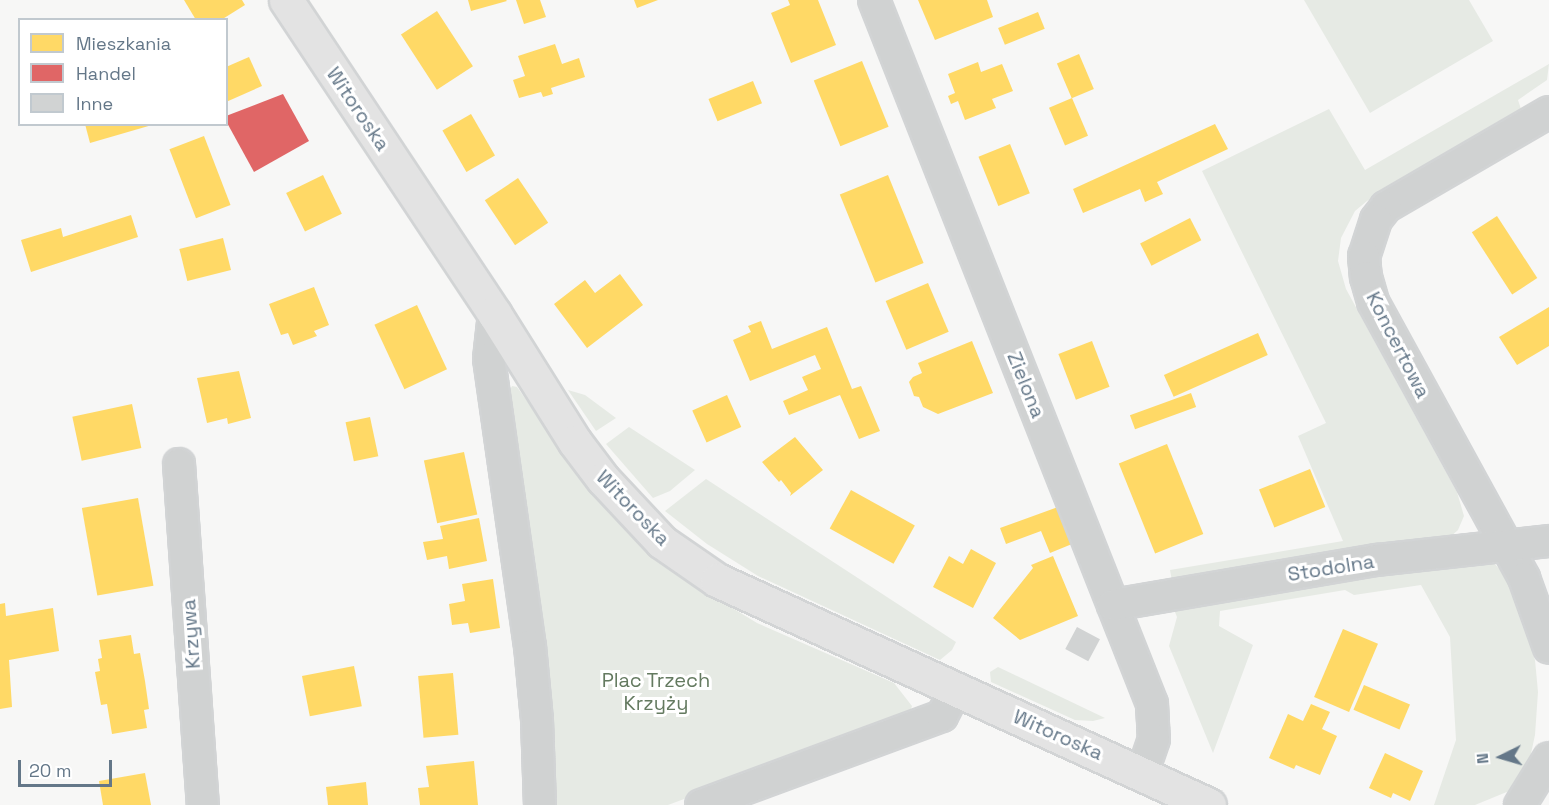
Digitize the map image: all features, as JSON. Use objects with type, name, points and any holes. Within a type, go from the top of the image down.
[{"type":"main road","name":"Witoroska","points":[[286,0],[494,313],[574,442],[603,479],[662,542],[717,580],[955,690],[1142,772],[1209,805]]},
{"type":"street","name":"Zielona","points":[[874,0],[1152,704],[1154,740],[1142,772]]},
{"type":"street","name":"Koncertowa","points":[[1549,112],[1386,207],[1376,220],[1365,256],[1366,277],[1373,302],[1524,579],[1549,648]]},
{"type":"street","points":[[494,313],[489,359],[530,646],[537,720],[540,805]]},
{"type":"street","name":"Krzywa","points":[[179,464],[203,805]]},
{"type":"street","name":"Stodolna","points":[[1113,605],[1377,560],[1549,541]]},
{"type":"street","points":[[700,805],[942,716],[955,690]]},
{"type":"street","points":[[1520,805],[1549,758]]},
{"type":"green space","points":[[1304,0],[1469,0],[1493,41],[1370,113]]},
{"type":"green space","points":[[1549,64],[1547,80],[1518,100],[1521,109],[1367,201],[1355,211],[1341,238],[1338,261],[1346,289],[1457,492],[1464,516],[1458,530],[1449,538],[1172,581],[1170,570],[1343,541],[1298,436],[1326,423],[1202,171],[1329,109],[1365,170]]},
{"type":"green space","name":"Plac Trzech Krzyży","points":[[512,386],[517,387],[596,498],[648,551],[688,581],[757,623],[894,683],[912,706],[909,715],[668,805],[554,805],[509,392]]},
{"type":"green space","points":[[568,390],[585,395],[616,418],[596,431]]},
{"type":"green space","points":[[629,427],[695,470],[670,491],[653,498],[606,444]]},
{"type":"green space","points":[[706,479],[956,642],[952,650],[940,660],[758,576],[707,544],[665,511]]},
{"type":"green space","points":[[1477,560],[1494,563],[1502,572],[1517,602],[1535,660],[1538,692],[1535,735],[1529,763],[1514,789],[1475,805],[1434,805],[1456,740],[1450,637],[1421,585],[1354,595],[1345,590],[1220,611],[1219,626],[1253,645],[1213,753],[1169,646],[1177,617],[1173,607]]},
{"type":"green space","points":[[998,667],[1105,718],[1093,721],[1075,720],[991,682],[990,672]]},
{"type":"building: Mieszkania","points":[[184,0],[242,0],[245,5],[224,18],[195,18]]},
{"type":"building: Mieszkania","points":[[468,0],[506,0],[507,1],[471,11]]},
{"type":"building: Mieszkania","points":[[516,0],[540,0],[546,17],[524,24]]},
{"type":"building: Mieszkania","points":[[634,0],[658,0],[637,8]]},
{"type":"building: Mieszkania","points":[[788,0],[818,0],[836,45],[791,63],[771,13],[790,5]]},
{"type":"building: Mieszkania","points":[[918,0],[987,0],[993,17],[935,40]]},
{"type":"building: Mieszkania","points":[[437,11],[473,66],[437,90],[401,34]]},
{"type":"building: Mieszkania","points":[[1038,12],[1045,29],[1005,45],[998,28]]},
{"type":"building: Mieszkania","points":[[555,44],[562,64],[579,58],[585,77],[551,88],[553,94],[543,97],[541,92],[519,98],[513,80],[525,76],[518,56]]},
{"type":"building: Mieszkania","points":[[1079,54],[1094,89],[1072,98],[1057,63]]},
{"type":"building: Mieszkania","points":[[249,57],[262,86],[228,101],[228,66]]},
{"type":"building: Mieszkania","points":[[862,61],[889,127],[840,146],[814,80]]},
{"type":"building: Mieszkania","points":[[978,62],[981,72],[1002,64],[1013,91],[992,99],[996,108],[965,120],[958,101],[951,104],[948,96],[955,93],[948,74]]},
{"type":"building: Mieszkania","points":[[753,81],[762,103],[717,121],[708,99]]},
{"type":"building: Mieszkania","points":[[1072,98],[1088,136],[1065,146],[1049,108]]},
{"type":"building: Mieszkania","points":[[471,114],[495,156],[466,172],[442,130]]},
{"type":"building: Mieszkania","points":[[1215,124],[1228,149],[1157,182],[1163,194],[1145,202],[1140,189],[1083,213],[1073,189]]},
{"type":"building: Mieszkania","points":[[86,126],[149,126],[90,143]]},
{"type":"building: Mieszkania","points":[[204,136],[231,205],[196,218],[169,149]]},
{"type":"building: Mieszkania","points":[[1010,144],[1030,193],[998,206],[978,157]]},
{"type":"building: Mieszkania","points":[[323,175],[342,214],[305,232],[286,193]]},
{"type":"building: Mieszkania","points":[[888,175],[924,263],[875,283],[840,194]]},
{"type":"building: Mieszkania","points":[[518,178],[548,223],[515,245],[485,200]]},
{"type":"building: Mieszkania","points":[[131,215],[138,237],[31,272],[21,240],[61,228],[63,237]]},
{"type":"building: Mieszkania","points":[[1497,216],[1537,278],[1512,294],[1472,232]]},
{"type":"building: Mieszkania","points":[[1190,218],[1201,240],[1151,266],[1140,243]]},
{"type":"building: Mieszkania","points":[[223,238],[231,270],[187,281],[179,249]]},
{"type":"building: Mieszkania","points":[[620,274],[643,305],[587,348],[554,304],[585,280],[595,293]]},
{"type":"building: Mieszkania","points":[[928,283],[949,332],[906,350],[886,301]]},
{"type":"building: Mieszkania","points":[[314,287],[329,325],[314,331],[317,336],[293,345],[288,333],[281,335],[269,304]]},
{"type":"building: Mieszkania","points":[[417,305],[447,369],[404,389],[374,325]]},
{"type":"building: Mieszkania","points":[[1549,307],[1549,346],[1517,365],[1499,337]]},
{"type":"building: Mieszkania","points":[[761,321],[772,349],[827,327],[852,389],[861,386],[880,431],[859,439],[840,395],[789,415],[783,401],[808,390],[802,377],[821,369],[815,355],[750,381],[733,340],[751,332],[748,326]]},
{"type":"building: Mieszkania","points":[[1258,333],[1268,355],[1174,397],[1164,375]]},
{"type":"building: Mieszkania","points":[[972,341],[993,393],[938,414],[923,407],[919,397],[914,396],[909,382],[913,377],[922,373],[918,363]]},
{"type":"building: Mieszkania","points":[[1092,341],[1110,387],[1076,400],[1058,354]]},
{"type":"building: Mieszkania","points":[[239,371],[251,418],[228,424],[227,418],[207,423],[197,378]]},
{"type":"building: Mieszkania","points":[[1191,393],[1196,407],[1135,429],[1130,415]]},
{"type":"building: Mieszkania","points":[[727,395],[741,427],[707,442],[692,410]]},
{"type":"building: Mieszkania","points":[[132,404],[141,448],[82,461],[72,417]]},
{"type":"building: Mieszkania","points":[[370,417],[378,456],[354,461],[346,422]]},
{"type":"building: Mieszkania","points":[[795,437],[823,470],[790,496],[791,493],[781,480],[779,482],[762,462]]},
{"type":"building: Mieszkania","points":[[1167,444],[1203,534],[1155,553],[1119,463]]},
{"type":"building: Mieszkania","points":[[464,452],[477,515],[437,523],[424,461]]},
{"type":"building: Mieszkania","points":[[1310,469],[1325,507],[1274,528],[1259,490]]},
{"type":"building: Mieszkania","points":[[851,490],[915,525],[894,564],[830,528]]},
{"type":"building: Mieszkania","points":[[138,498],[153,586],[97,596],[82,508]]},
{"type":"building: Mieszkania","points":[[1058,507],[1072,544],[1050,553],[1041,531],[1006,544],[1000,528]]},
{"type":"building: Mieszkania","points":[[479,518],[487,561],[449,569],[447,556],[427,560],[423,542],[443,539],[440,526]]},
{"type":"building: Mieszkania","points":[[971,549],[996,563],[973,608],[933,587],[949,556],[963,564]]},
{"type":"building: Mieszkania","points":[[1053,556],[1078,616],[1020,640],[993,618],[1033,568],[1031,565]]},
{"type":"building: Mieszkania","points":[[493,579],[500,628],[470,633],[468,623],[452,625],[449,604],[465,601],[462,584]]},
{"type":"building: Mieszkania","points":[[5,603],[6,616],[53,608],[59,651],[9,660],[12,707],[0,709],[0,604]]},
{"type":"building: Mieszkania","points":[[1343,629],[1378,644],[1349,712],[1314,697]]},
{"type":"building: Mieszkania","points":[[131,635],[134,654],[140,653],[145,681],[149,709],[144,710],[147,728],[112,734],[107,704],[101,705],[95,672],[100,671],[98,659],[102,658],[99,640]]},
{"type":"building: Mieszkania","points":[[354,666],[362,706],[310,716],[302,676]]},
{"type":"building: Mieszkania","points":[[453,673],[458,735],[424,738],[418,676]]},
{"type":"building: Mieszkania","points":[[1364,685],[1410,705],[1399,729],[1353,710]]},
{"type":"building: Mieszkania","points":[[1311,704],[1330,712],[1322,729],[1337,736],[1320,775],[1296,765],[1294,769],[1269,758],[1288,714],[1303,721]]},
{"type":"building: Mieszkania","points":[[1385,753],[1423,771],[1410,801],[1393,793],[1391,798],[1369,788]]},
{"type":"building: Mieszkania","points":[[474,761],[478,805],[420,805],[418,788],[429,787],[426,766]]},
{"type":"building: Mieszkania","points":[[145,773],[151,805],[103,805],[99,781]]},
{"type":"building: Mieszkania","points":[[366,782],[368,805],[328,805],[326,787]]},
{"type":"building: Handel","points":[[283,94],[309,141],[254,172],[228,125],[228,115]]},
{"type":"building: Inne","points":[[1077,627],[1100,639],[1088,661],[1065,649]]}]
